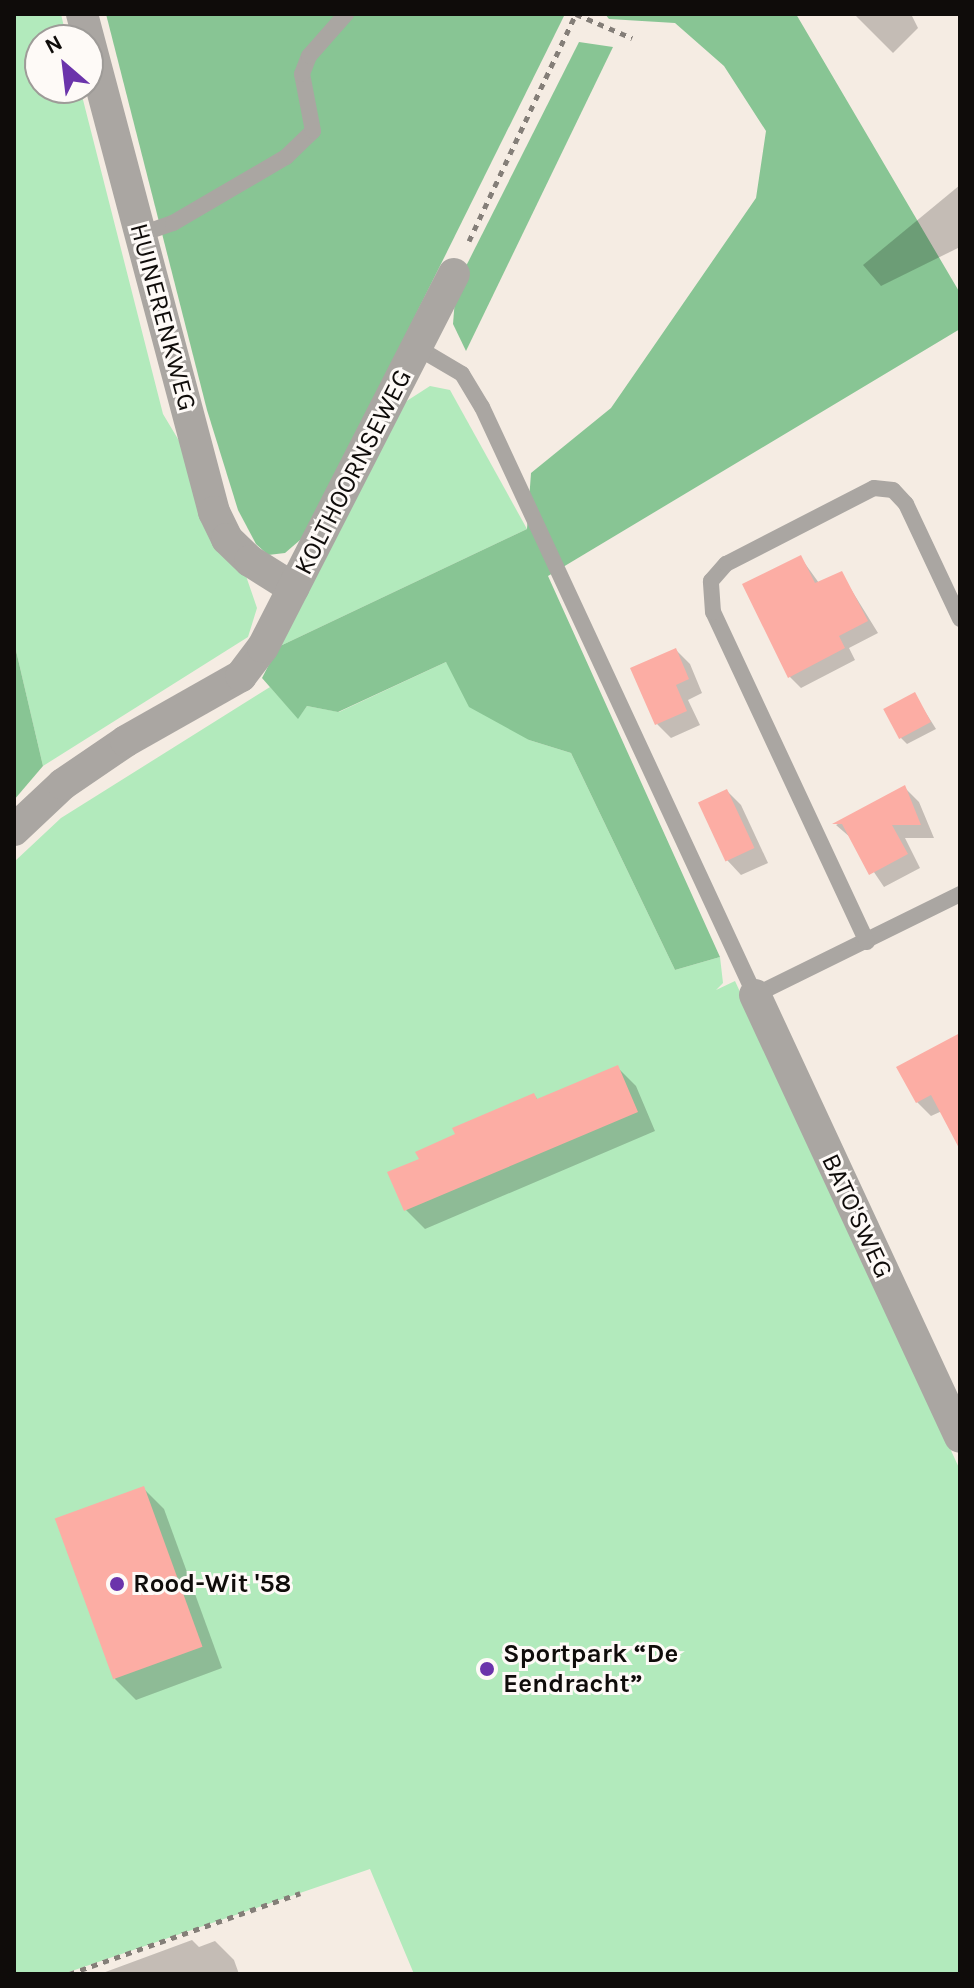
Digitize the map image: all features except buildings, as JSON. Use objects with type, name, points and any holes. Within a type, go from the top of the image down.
[{"type":"street","name":"HUINERENKWEG","points":[[82,14],[214,512],[227,539],[250,561],[293,588]]},
{"type":"street","name":"KOLTHOORNSEWEG","points":[[14,830],[63,784],[113,749],[241,676],[263,647],[454,274]]},
{"type":"street","name":"BATO'SWEG","points":[[755,995],[960,1437]]},
{"type":"lane","points":[[141,234],[173,223],[286,157],[313,131],[302,74],[309,56],[346,14]]},
{"type":"lane","points":[[418,348],[462,374],[482,407],[755,995],[960,894]]},
{"type":"lane","points":[[867,942],[713,612],[711,581],[726,564],[874,488],[893,490],[906,504],[960,619]]},
{"type":"path","points":[[454,274],[576,14],[632,38]]},
{"type":"path","points":[[69,1974],[300,1893]]},
{"type":"green space","points":[[14,14],[61,14],[63,24],[24,24],[24,104],[84,104],[163,414],[181,444],[219,549],[246,576],[257,608],[248,637],[43,766],[14,642]]},
{"type":"green space","points":[[106,14],[565,14],[307,534],[285,553],[268,555],[256,544],[238,510],[207,410]]},
{"type":"green space","points":[[605,14],[796,14],[960,293],[960,329],[548,576],[720,957],[675,970],[571,753],[529,740],[469,707],[446,662],[338,712],[307,706],[298,719],[262,678],[278,647],[527,529],[531,473],[611,408],[756,198],[766,131],[724,66],[675,23],[609,19]]},
{"type":"green space","points":[[579,42],[613,47],[466,351],[453,324],[456,286]]},
{"type":"green space","points":[[430,386],[450,390],[527,529],[278,647],[402,404]]},
{"type":"green space","points":[[14,642],[43,766],[14,800]]},
{"type":"green space","name":"Sportpark “De Eendracht”","points":[[446,662],[529,740],[571,753],[675,970],[720,957],[723,983],[716,990],[735,981],[960,1470],[960,1974],[414,1974],[370,1869],[63,1974],[14,1974],[14,862],[61,818],[270,687],[298,718],[307,706],[339,712]]},
{"type":"place","name":"Rood-Wit '58","points":[[117,1584]]},
{"type":"place","name":"Sportpark “De Eendracht”","points":[[487,1669]]}]
